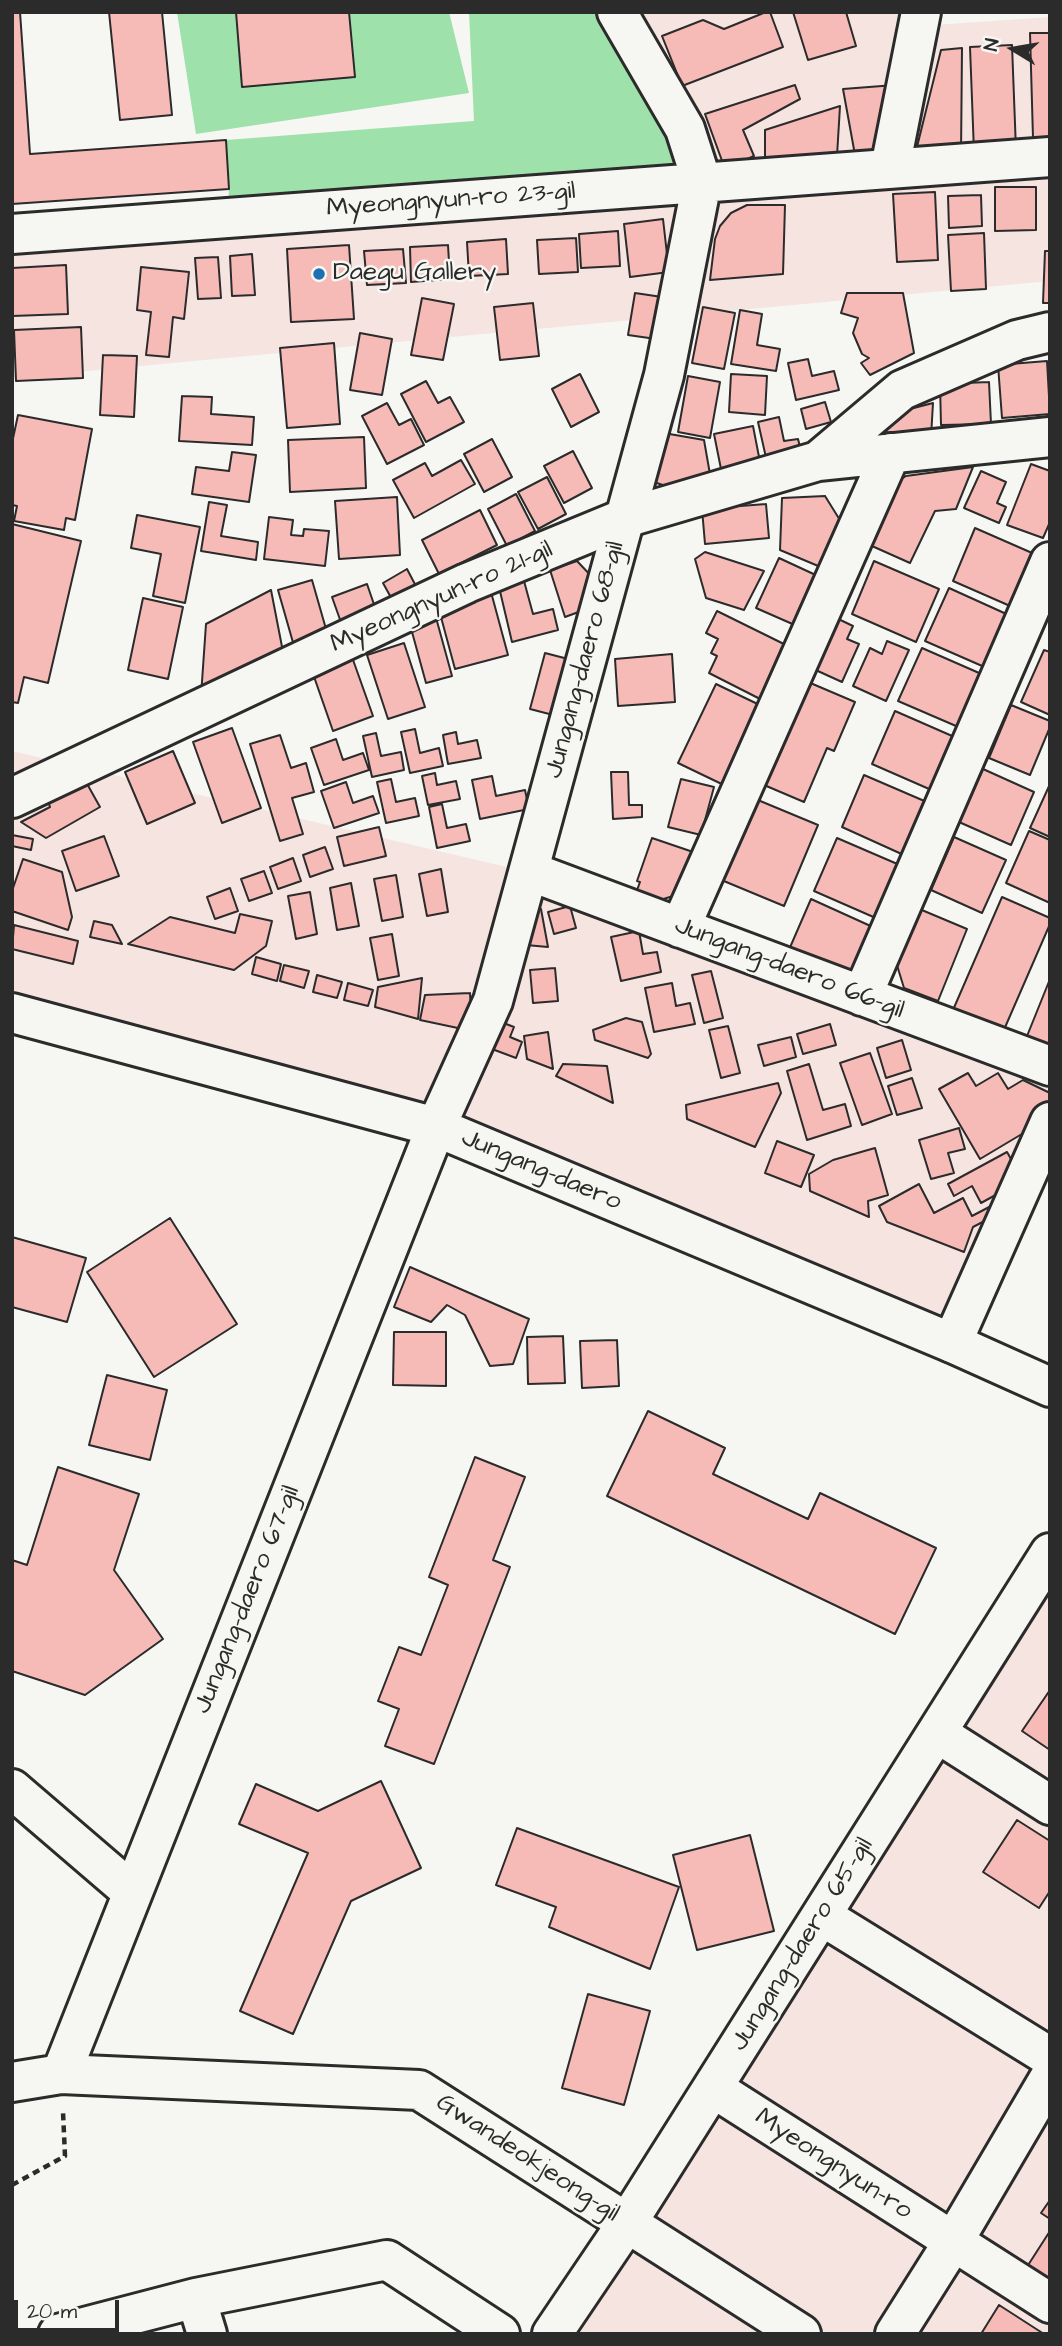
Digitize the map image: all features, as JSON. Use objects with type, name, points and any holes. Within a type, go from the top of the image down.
[{"type":"street","points":[[617,12],[685,129],[702,182]]},
{"type":"street","points":[[890,168],[921,12]]},
{"type":"street","name":"Myeongnyun-ro 23-gil","points":[[12,234],[1050,157]]},
{"type":"street","name":"Jungang-daero 68-gil","points":[[436,1127],[493,1000],[664,375],[702,182]]},
{"type":"street","points":[[818,461],[902,390],[1017,340],[1050,332]]},
{"type":"street","name":"Myeongnyun-ro 21-gil","points":[[12,798],[467,583],[625,518],[818,461],[1050,437]]},
{"type":"street","points":[[680,928],[891,453]]},
{"type":"street","points":[[862,996],[1050,562]]},
{"type":"street","name":"Jungang-daero 66-gil","points":[[529,871],[1050,1066]]},
{"type":"street","name":"Jungang-daero","points":[[12,1013],[436,1127],[952,1343],[1050,1387]]},
{"type":"street","points":[[952,1343],[1050,1122]]},
{"type":"street","name":"Jungang-daero 67-gil","points":[[61,2074],[436,1127]]},
{"type":"street","name":"Jungang-daero 65-gil","points":[[552,2334],[627,2223],[1050,1553]]},
{"type":"street","points":[[937,1733],[1050,1805]]},
{"type":"street","points":[[12,1789],[132,1892]]},
{"type":"street","points":[[822,1916],[1050,2057]]},
{"type":"street","name":"Gwandeokjeong-gil","points":[[12,2082],[61,2074],[419,2090],[801,2334]]},
{"type":"street","points":[[895,2334],[953,2242],[1050,2077]]},
{"type":"street","name":"Myeongnyun-ro","points":[[713,2088],[1050,2303]]},
{"type":"street","points":[[58,2334],[201,2316],[387,2260],[500,2334]]},
{"type":"path","points":[[12,2185],[65,2156],[61,2074]]},
{"type":"shaded area","points":[[617,12],[921,12],[920,26],[1050,17],[1050,281],[12,378],[12,234],[701,182]]},
{"type":"shaded area","points":[[12,751],[528,872],[1050,1066],[1050,1122],[952,1343],[436,1127],[12,1017]]},
{"type":"shaded area","points":[[1050,1542],[1050,2334],[551,2334]]},
{"type":"green space","points":[[177,12],[449,12],[469,93],[196,134]]},
{"type":"green space","points":[[469,12],[617,12],[702,182],[230,217],[226,140],[474,121]]},
{"type":"building","points":[[12,12],[20,12],[30,154],[226,140],[229,189],[12,204]]},
{"type":"building","points":[[109,12],[162,12],[172,115],[120,120]]},
{"type":"building","points":[[236,12],[349,12],[355,77],[242,87]]},
{"type":"building","points":[[770,12],[783,47],[682,86],[662,36],[703,20],[724,29]]},
{"type":"building","points":[[793,12],[846,12],[856,46],[808,60]]},
{"type":"building","points":[[1030,33],[1050,33],[1050,137],[1033,138]]},
{"type":"building","points":[[1012,45],[1016,150],[974,152],[970,47]]},
{"type":"building","points":[[962,48],[961,155],[914,159],[941,50]]},
{"type":"building","points":[[795,85],[800,99],[743,130],[754,156],[725,169],[705,114]]},
{"type":"building","points":[[895,85],[885,152],[855,155],[843,89]]},
{"type":"building","points":[[840,106],[837,156],[765,162],[765,130]]},
{"type":"building","points":[[995,187],[1036,187],[1036,230],[995,231]]},
{"type":"building","points":[[935,192],[938,260],[897,262],[893,194]]},
{"type":"building","points":[[981,195],[982,226],[949,228],[948,196]]},
{"type":"building","points":[[747,205],[785,205],[783,274],[710,280],[715,239],[720,226],[731,213]]},
{"type":"building","points":[[663,219],[669,272],[630,277],[624,224]]},
{"type":"building","points":[[618,231],[620,266],[581,268],[579,234]]},
{"type":"building","points":[[984,233],[986,289],[951,291],[948,235]]},
{"type":"building","points":[[576,238],[578,272],[539,274],[537,240]]},
{"type":"building","points":[[506,239],[508,274],[469,276],[467,242]]},
{"type":"building","points":[[349,245],[354,319],[291,322],[287,249]]},
{"type":"building","points":[[448,245],[450,279],[411,282],[410,247]]},
{"type":"building","points":[[403,249],[406,283],[367,285],[364,251]]},
{"type":"building","points":[[1045,251],[1050,251],[1050,303],[1043,303]]},
{"type":"building","points":[[252,254],[255,295],[232,296],[230,256]]},
{"type":"building","points":[[218,257],[221,298],[198,299],[195,258]]},
{"type":"building","points":[[66,265],[68,314],[12,316],[12,268]]},
{"type":"building","points":[[141,267],[189,272],[184,319],[173,317],[169,357],[146,355],[151,312],[137,310]]},
{"type":"building","points":[[635,293],[662,297],[656,339],[628,335]]},
{"type":"building","points":[[847,293],[903,293],[914,353],[870,375],[861,363],[869,358],[862,354],[853,333],[858,318],[841,313]]},
{"type":"building","points":[[422,298],[454,304],[443,360],[411,355]]},
{"type":"building","points":[[533,303],[539,356],[500,360],[494,307]]},
{"type":"building","points":[[703,307],[735,313],[724,369],[692,363]]},
{"type":"building","points":[[740,310],[762,314],[757,345],[780,349],[776,371],[731,364]]},
{"type":"building","points":[[81,327],[83,378],[16,381],[14,330]]},
{"type":"building","points":[[360,333],[392,339],[382,395],[350,390]]},
{"type":"building","points":[[334,343],[340,424],[287,428],[280,348]]},
{"type":"building","points":[[103,355],[137,356],[134,417],[100,415]]},
{"type":"building","points":[[808,359],[812,376],[834,371],[839,390],[796,400],[788,363]]},
{"type":"building","points":[[1047,361],[1050,414],[1002,418],[998,365]]},
{"type":"building","points":[[580,374],[599,412],[571,427],[552,389]]},
{"type":"building","points":[[731,374],[767,376],[765,415],[729,412]]},
{"type":"building","points":[[688,376],[720,382],[710,438],[678,432]]},
{"type":"building","points":[[426,381],[438,403],[450,397],[464,422],[426,442],[401,394]]},
{"type":"building","points":[[989,382],[991,424],[941,425],[940,384]]},
{"type":"building","points":[[182,396],[212,397],[211,414],[254,417],[252,445],[179,441]]},
{"type":"building","points":[[825,402],[831,422],[806,429],[801,409]]},
{"type":"building","points":[[387,403],[399,425],[411,419],[424,445],[387,464],[362,416]]},
{"type":"building","points":[[933,403],[931,437],[869,442],[906,410]]},
{"type":"building","points":[[18,415],[92,429],[75,520],[66,518],[64,530],[14,521],[17,506],[12,505],[12,443]]},
{"type":"building","points":[[779,417],[784,441],[798,439],[802,455],[767,462],[758,422]]},
{"type":"building","points":[[753,426],[760,462],[721,469],[714,434]]},
{"type":"building","points":[[658,432],[704,440],[711,480],[666,486],[644,479]]},
{"type":"building","points":[[364,437],[366,488],[290,492],[288,440]]},
{"type":"building","points":[[492,439],[512,477],[484,492],[464,454]]},
{"type":"building","points":[[573,451],[592,488],[564,503],[544,466]]},
{"type":"building","points":[[232,452],[256,455],[249,502],[192,494],[196,467],[229,471]]},
{"type":"building","points":[[461,460],[475,484],[414,518],[393,480],[425,463],[432,476]]},
{"type":"building","points":[[1031,464],[1050,471],[1050,522],[1043,538],[1007,525]]},
{"type":"building","points":[[973,467],[956,509],[935,511],[910,563],[863,542],[884,490],[906,476]]},
{"type":"building","points":[[981,471],[1006,482],[997,503],[1006,507],[999,523],[964,508]]},
{"type":"building","points":[[547,477],[566,514],[538,529],[518,492]]},
{"type":"building","points":[[516,494],[535,531],[507,546],[488,509]]},
{"type":"building","points":[[825,496],[843,525],[823,568],[780,550],[782,498]]},
{"type":"building","points":[[397,497],[400,555],[339,559],[335,501]]},
{"type":"building","points":[[209,502],[227,505],[221,536],[258,542],[256,560],[201,551]]},
{"type":"building","points":[[766,504],[769,538],[705,544],[702,509]]},
{"type":"building","points":[[480,510],[497,545],[439,574],[422,540]]},
{"type":"building","points":[[137,515],[200,527],[185,603],[153,596],[161,554],[131,548]]},
{"type":"building","points":[[269,517],[293,520],[291,535],[303,536],[304,529],[329,531],[325,566],[264,559]]},
{"type":"building","points":[[12,524],[81,541],[48,683],[24,677],[18,703],[12,702]]},
{"type":"building","points":[[975,528],[1039,556],[1017,609],[953,581]]},
{"type":"building","points":[[705,552],[764,571],[744,610],[706,598],[695,559]]},
{"type":"building","points":[[779,558],[820,577],[797,626],[756,608]]},
{"type":"building","points":[[577,561],[595,580],[584,610],[565,617],[550,570]]},
{"type":"building","points":[[874,561],[939,589],[916,642],[852,614]]},
{"type":"building","points":[[407,569],[418,590],[394,603],[383,583]]},
{"type":"building","points":[[312,580],[328,636],[294,646],[278,590]]},
{"type":"building","points":[[524,581],[533,614],[553,609],[558,630],[512,642],[499,587]]},
{"type":"building","points":[[367,584],[378,616],[343,628],[332,597]]},
{"type":"building","points":[[949,588],[1013,617],[989,669],[925,641]]},
{"type":"building","points":[[271,590],[284,657],[201,696],[206,624]]},
{"type":"building","points":[[491,592],[508,655],[455,669],[438,606]]},
{"type":"building","points":[[143,598],[183,607],[168,679],[128,670]]},
{"type":"building","points":[[717,611],[792,648],[766,702],[709,673],[717,656],[711,653],[718,639],[706,633]]},
{"type":"building","points":[[435,614],[452,676],[426,683],[409,621]]},
{"type":"building","points":[[832,616],[853,626],[847,639],[859,644],[842,682],[809,667]]},
{"type":"building","points":[[887,641],[909,650],[886,701],[853,686],[870,648],[882,654]]},
{"type":"building","points":[[404,643],[425,707],[388,719],[367,655]]},
{"type":"building","points":[[922,648],[986,676],[963,729],[898,701]]},
{"type":"building","points":[[1044,650],[1050,652],[1050,715],[1021,702]]},
{"type":"building","points":[[545,653],[572,660],[557,716],[530,709]]},
{"type":"building","points":[[672,654],[675,702],[618,706],[615,659]]},
{"type":"building","points":[[352,657],[373,716],[333,731],[312,671]]},
{"type":"building","points":[[801,679],[855,702],[834,751],[827,748],[804,802],[757,782]]},
{"type":"building","points":[[716,684],[768,709],[730,788],[678,763]]},
{"type":"building","points":[[1011,705],[1050,721],[1030,775],[989,758]]},
{"type":"building","points":[[895,711],[959,739],[936,792],[872,764]]},
{"type":"building","points":[[232,728],[261,808],[222,823],[193,742]]},
{"type":"building","points":[[415,729],[420,753],[439,748],[443,766],[410,773],[401,732]]},
{"type":"building","points":[[456,732],[458,744],[477,740],[481,758],[448,764],[443,735]]},
{"type":"building","points":[[376,733],[381,756],[401,752],[404,770],[372,777],[363,736]]},
{"type":"building","points":[[280,735],[291,768],[306,763],[314,792],[292,798],[303,834],[280,841],[250,744]]},
{"type":"building","points":[[336,739],[343,760],[363,753],[369,770],[324,785],[311,748]]},
{"type":"building","points":[[173,751],[195,803],[147,824],[125,772]]},
{"type":"building","points":[[983,769],[1034,792],[1011,845],[959,822]]},
{"type":"building","points":[[611,772],[628,772],[629,805],[642,805],[642,817],[613,819]]},
{"type":"building","points":[[81,773],[100,807],[46,838],[21,822],[50,807],[45,792]]},
{"type":"building","points":[[435,773],[437,785],[456,781],[460,799],[428,805],[422,776]]},
{"type":"building","points":[[864,775],[929,803],[906,856],[842,827]]},
{"type":"building","points":[[492,776],[496,796],[525,790],[529,809],[480,819],[472,780]]},
{"type":"building","points":[[391,779],[396,802],[415,798],[419,816],[386,823],[377,782]]},
{"type":"building","points":[[681,779],[714,787],[701,835],[668,827]]},
{"type":"building","points":[[346,782],[353,803],[373,796],[379,813],[334,828],[321,791]]},
{"type":"building","points":[[1050,784],[1050,837],[1030,828]]},
{"type":"building","points":[[753,798],[818,825],[784,906],[719,879]]},
{"type":"building","points":[[442,804],[447,828],[466,824],[470,841],[437,848],[429,807]]},
{"type":"building","points":[[379,827],[386,856],[344,866],[337,837]]},
{"type":"building","points":[[1029,831],[1050,840],[1050,903],[1006,883]]},
{"type":"building","points":[[12,835],[33,839],[31,850],[12,846]]},
{"type":"building","points":[[104,836],[119,876],[76,891],[62,851]]},
{"type":"building","points":[[954,837],[1006,860],[982,913],[931,890]]},
{"type":"building","points":[[652,838],[699,854],[686,892],[657,901],[636,893],[640,882],[637,881]]},
{"type":"building","points":[[837,838],[902,866],[878,919],[814,891]]},
{"type":"building","points":[[325,847],[333,869],[310,877],[303,855]]},
{"type":"building","points":[[293,858],[301,881],[278,889],[270,867]]},
{"type":"building","points":[[23,859],[62,872],[72,917],[68,930],[12,911],[12,891]]},
{"type":"building","points":[[441,869],[448,912],[427,916],[419,874]]},
{"type":"building","points":[[264,871],[272,893],[249,901],[241,879]]},
{"type":"building","points":[[396,875],[403,917],[382,921],[374,879]]},
{"type":"building","points":[[351,883],[359,926],[337,930],[330,888]]},
{"type":"building","points":[[230,888],[238,911],[215,919],[207,897]]},
{"type":"building","points":[[310,892],[317,934],[296,939],[288,896]]},
{"type":"building","points":[[1002,897],[1050,918],[1050,924],[1003,1032],[953,1010]]},
{"type":"building","points":[[811,899],[875,928],[852,980],[788,952]]},
{"type":"building","points":[[570,906],[576,928],[554,934],[548,912]]},
{"type":"building","points":[[532,907],[541,909],[548,947],[526,945]]},
{"type":"building","points":[[917,908],[967,929],[938,1001],[904,988],[896,962]]},
{"type":"building","points":[[240,914],[272,921],[266,946],[234,970],[128,944],[170,917],[235,933]]},
{"type":"building","points":[[94,921],[112,925],[122,944],[90,937]]},
{"type":"building","points":[[14,925],[78,941],[73,964],[12,949]]},
{"type":"building","points":[[639,931],[643,954],[657,952],[661,972],[621,981],[611,937]]},
{"type":"building","points":[[392,934],[399,976],[378,980],[370,938]]},
{"type":"building","points":[[256,957],[281,964],[277,981],[252,974]]},
{"type":"building","points":[[284,965],[309,971],[304,988],[280,981]]},
{"type":"building","points":[[555,968],[558,1001],[533,1003],[530,970]]},
{"type":"building","points":[[711,971],[723,1018],[704,1023],[692,975]]},
{"type":"building","points":[[317,975],[342,982],[337,998],[313,992]]},
{"type":"building","points":[[422,978],[418,1019],[375,1007],[378,987]]},
{"type":"building","points":[[1050,979],[1050,1056],[1023,1046]]},
{"type":"building","points":[[348,983],[373,990],[368,1006],[344,1000]]},
{"type":"building","points":[[672,983],[676,1006],[690,1003],[695,1024],[654,1032],[645,988]]},
{"type":"building","points":[[470,993],[472,1031],[420,1020],[425,995]]},
{"type":"building","points":[[626,1018],[642,1022],[651,1054],[648,1058],[595,1040],[593,1030]]},
{"type":"building","points":[[501,1022],[514,1027],[510,1037],[522,1042],[516,1058],[492,1049]]},
{"type":"building","points":[[830,1024],[836,1045],[803,1054],[797,1034]]},
{"type":"building","points":[[728,1026],[740,1073],[721,1078],[709,1030]]},
{"type":"building","points":[[548,1032],[553,1069],[527,1059],[524,1036]]},
{"type":"building","points":[[791,1037],[796,1057],[764,1066],[758,1045]]},
{"type":"building","points":[[902,1040],[911,1070],[886,1078],[877,1048]]},
{"type":"building","points":[[870,1053],[892,1114],[862,1125],[840,1063]]},
{"type":"building","points":[[563,1064],[607,1066],[613,1103],[556,1076]]},
{"type":"building","points":[[809,1064],[823,1110],[845,1104],[851,1126],[807,1140],[787,1071]]},
{"type":"building","points":[[968,1073],[976,1086],[998,1073],[1008,1089],[1023,1080],[1050,1093],[1050,1099],[1037,1125],[980,1159],[939,1089]]},
{"type":"building","points":[[912,1078],[922,1108],[897,1115],[888,1086]]},
{"type":"building","points":[[778,1083],[781,1093],[755,1147],[687,1119],[686,1105]]},
{"type":"building","points":[[959,1128],[965,1149],[948,1153],[954,1173],[931,1179],[919,1140]]},
{"type":"building","points":[[777,1141],[814,1155],[801,1187],[765,1173]]},
{"type":"building","points":[[875,1148],[888,1195],[868,1201],[869,1217],[810,1191],[809,1174],[833,1160]]},
{"type":"building","points":[[1007,1152],[1023,1180],[981,1203],[972,1186],[954,1196],[948,1184]]},
{"type":"building","points":[[919,1184],[934,1213],[963,1198],[972,1216],[993,1205],[998,1214],[973,1227],[964,1252],[887,1222],[879,1206]]},
{"type":"building","points":[[170,1218],[237,1324],[154,1377],[87,1272]]},
{"type":"building","points":[[12,1237],[86,1258],[67,1322],[12,1307]]},
{"type":"building","points":[[410,1267],[529,1319],[513,1364],[490,1366],[465,1315],[447,1305],[431,1322],[394,1307]]},
{"type":"building","points":[[394,1332],[446,1332],[446,1386],[393,1385]]},
{"type":"building","points":[[563,1336],[565,1383],[528,1384],[527,1337]]},
{"type":"building","points":[[617,1340],[619,1386],[582,1388],[580,1341]]},
{"type":"building","points":[[107,1375],[167,1390],[150,1460],[89,1445]]},
{"type":"building","points":[[648,1411],[725,1448],[713,1474],[808,1519],[820,1493],[936,1548],[895,1634],[607,1496]]},
{"type":"building","points":[[475,1457],[525,1477],[493,1560],[510,1567],[434,1764],[385,1746],[399,1709],[378,1701],[399,1647],[421,1655],[448,1585],[429,1577]]},
{"type":"building","points":[[58,1467],[139,1494],[114,1570],[163,1639],[85,1695],[12,1671],[12,1560],[27,1565]]},
{"type":"building","points":[[1050,1690],[1050,1750],[1022,1731]]},
{"type":"building","points":[[381,1781],[421,1868],[351,1901],[293,2034],[240,2011],[308,1853],[239,1824],[256,1784],[318,1811]]},
{"type":"building","points":[[1017,1820],[1050,1841],[1050,1891],[1039,1908],[983,1872]]},
{"type":"building","points":[[517,1828],[679,1887],[650,1969],[549,1927],[556,1907],[496,1885]]},
{"type":"building","points":[[750,1835],[774,1931],[697,1950],[673,1855]]},
{"type":"building","points":[[588,1994],[650,2011],[624,2105],[562,2088]]},
{"type":"building","points":[[1050,2200],[1050,2219],[1041,2213]]},
{"type":"building","points":[[1050,2231],[1050,2291],[1023,2273]]},
{"type":"building","points":[[999,2305],[1044,2334],[981,2334]]},
{"type":"place","name":"Daegu Gallery","points":[[319,274]]}]
